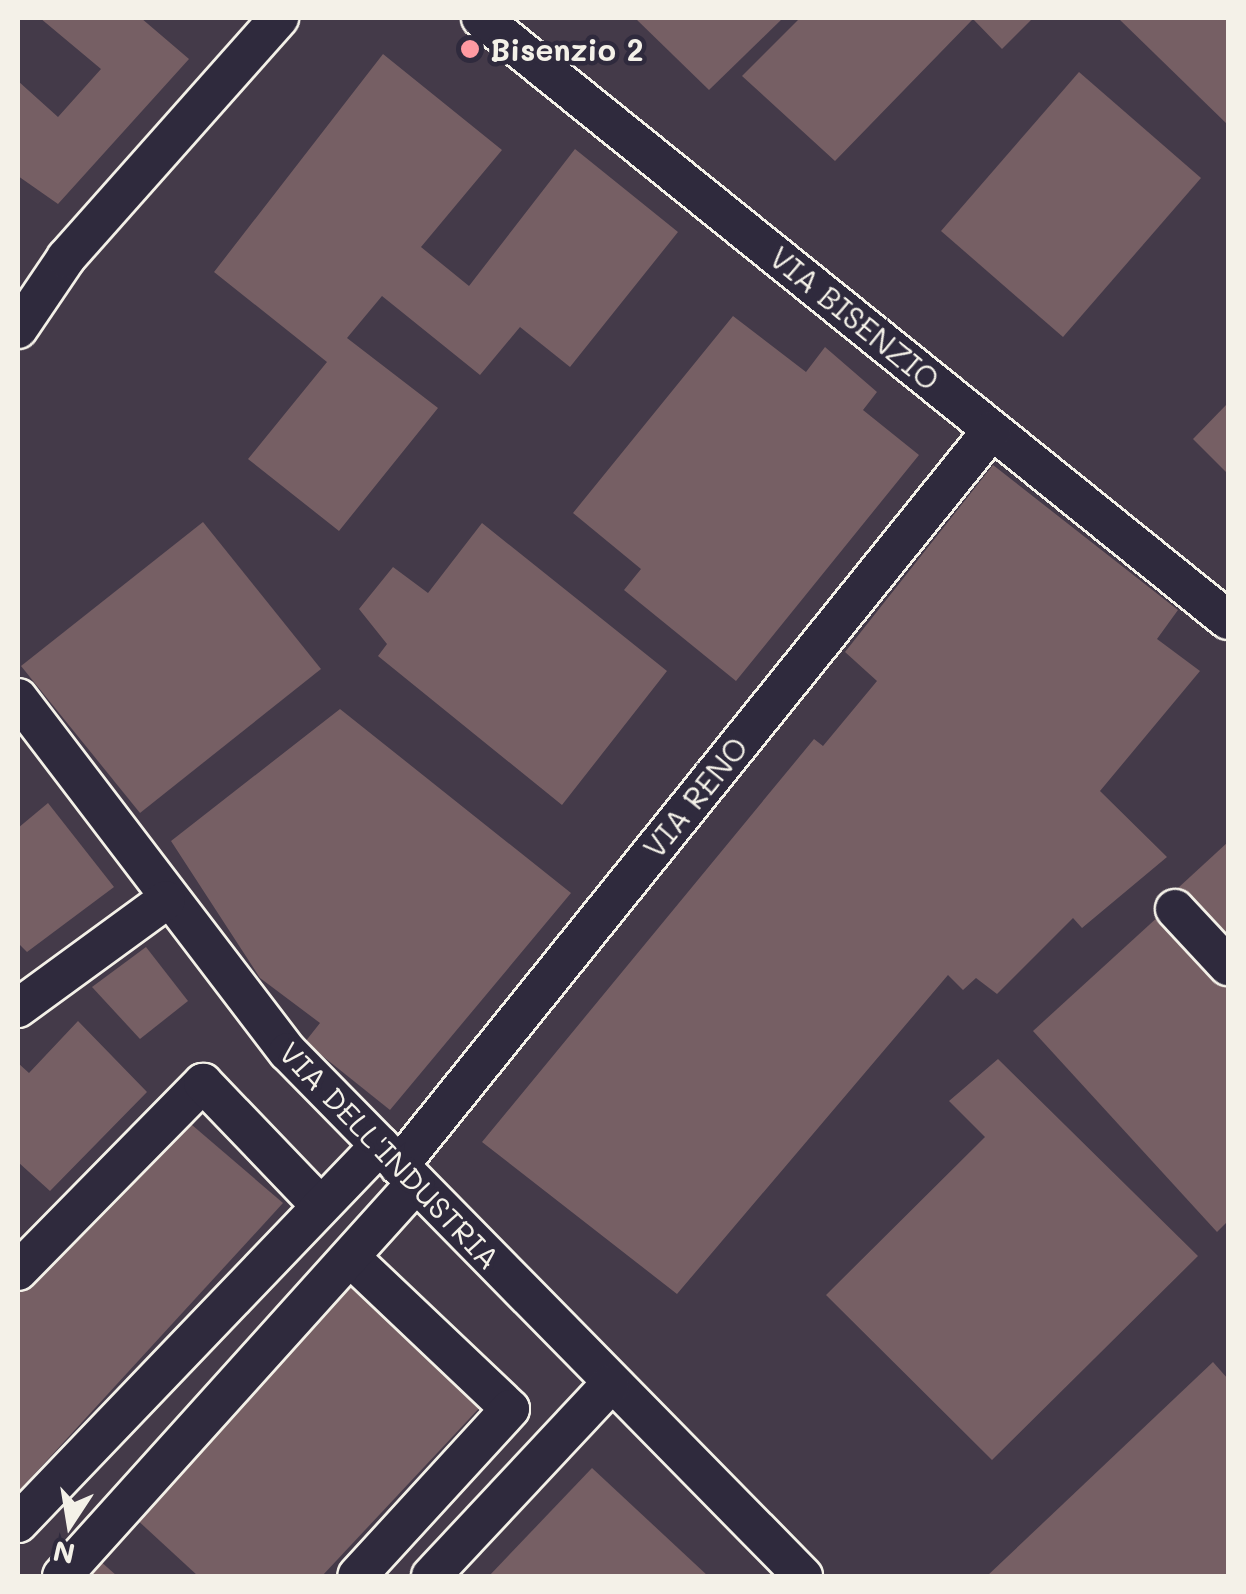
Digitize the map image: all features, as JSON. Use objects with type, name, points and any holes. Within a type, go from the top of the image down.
[{"type":"street","name":"VIA BISENZIO","points":[[481,18],[1228,620]]},
{"type":"street","points":[[18,329],[66,258],[269,21]]},
{"type":"street","name":"VIA RENO","points":[[399,1164],[992,430]]},
{"type":"street","name":"VIA DELL'INDUSTRIA","points":[[18,698],[166,900],[288,1052],[610,1385],[802,1576]]},
{"type":"street","points":[[18,1008],[166,900]]},
{"type":"street","points":[[1175,908],[1228,966]]},
{"type":"street","points":[[18,1271],[203,1083],[320,1205]]},
{"type":"street","points":[[18,1522],[320,1205],[399,1164]]},
{"type":"street","points":[[62,1576],[351,1258],[399,1164]]},
{"type":"street","points":[[351,1258],[510,1409],[357,1576]]},
{"type":"street","points":[[430,1576],[610,1385]]},
{"type":"shaded area","points":[[18,18],[1228,18],[1228,1576],[18,1576]]},
{"type":"building","points":[[40,18],[141,18],[189,59],[58,204],[18,176],[18,81],[58,117],[101,69]]},
{"type":"building","points":[[635,18],[783,18],[709,90]]},
{"type":"building","points":[[800,18],[1033,18],[1002,49],[973,19],[835,161],[742,76]]},
{"type":"building","points":[[1118,18],[1228,18],[1228,125]]},
{"type":"building","points":[[383,54],[502,150],[421,247],[469,286],[575,149],[678,232],[570,367],[520,327],[480,375],[382,296],[347,338],[438,408],[339,531],[248,459],[327,362],[214,272]]},
{"type":"building","points":[[1079,72],[1201,178],[1063,337],[941,231]]},
{"type":"building","points":[[733,316],[806,372],[825,347],[877,392],[863,410],[919,455],[736,681],[624,590],[641,569],[573,513]]},
{"type":"building","points":[[1228,403],[1228,474],[1193,439]]},
{"type":"building","points":[[993,465],[1178,610],[1157,639],[1200,671],[1100,791],[1167,857],[1082,928],[1073,918],[997,994],[976,978],[963,990],[948,975],[677,1294],[482,1142],[814,739],[823,746],[877,681],[845,652]]},
{"type":"building","points":[[203,522],[321,669],[140,813],[21,666]]},
{"type":"building","points":[[482,523],[667,671],[562,805],[378,656],[387,644],[359,609],[393,567],[428,593]]},
{"type":"building","points":[[340,709],[571,893],[390,1110],[305,1042],[320,1023],[260,978],[171,841]]},
{"type":"building","points":[[48,803],[114,887],[27,952],[18,943],[18,828]]},
{"type":"building","points":[[1228,842],[1228,943],[1178,888]]},
{"type":"building","points":[[1160,915],[1228,990],[1228,1221],[1217,1232],[1033,1031]]},
{"type":"building","points":[[146,947],[188,1001],[140,1039],[92,987]]},
{"type":"building","points":[[78,1021],[147,1092],[50,1191],[18,1162],[18,1063],[29,1073]]},
{"type":"building","points":[[998,1059],[1198,1256],[992,1460],[826,1295],[985,1137],[949,1101]]},
{"type":"building","points":[[178,1113],[283,1203],[18,1492],[18,1285]]},
{"type":"building","points":[[354,1282],[484,1403],[322,1576],[198,1576],[134,1517]]},
{"type":"building","points":[[1213,1362],[1228,1379],[1228,1576],[987,1576]]},
{"type":"building","points":[[592,1468],[708,1576],[489,1576]]},
{"type":"building","points":[[99,1560],[117,1576],[83,1576]]},
{"type":"place","name":"Bisenzio 2","points":[[470,49]]}]
